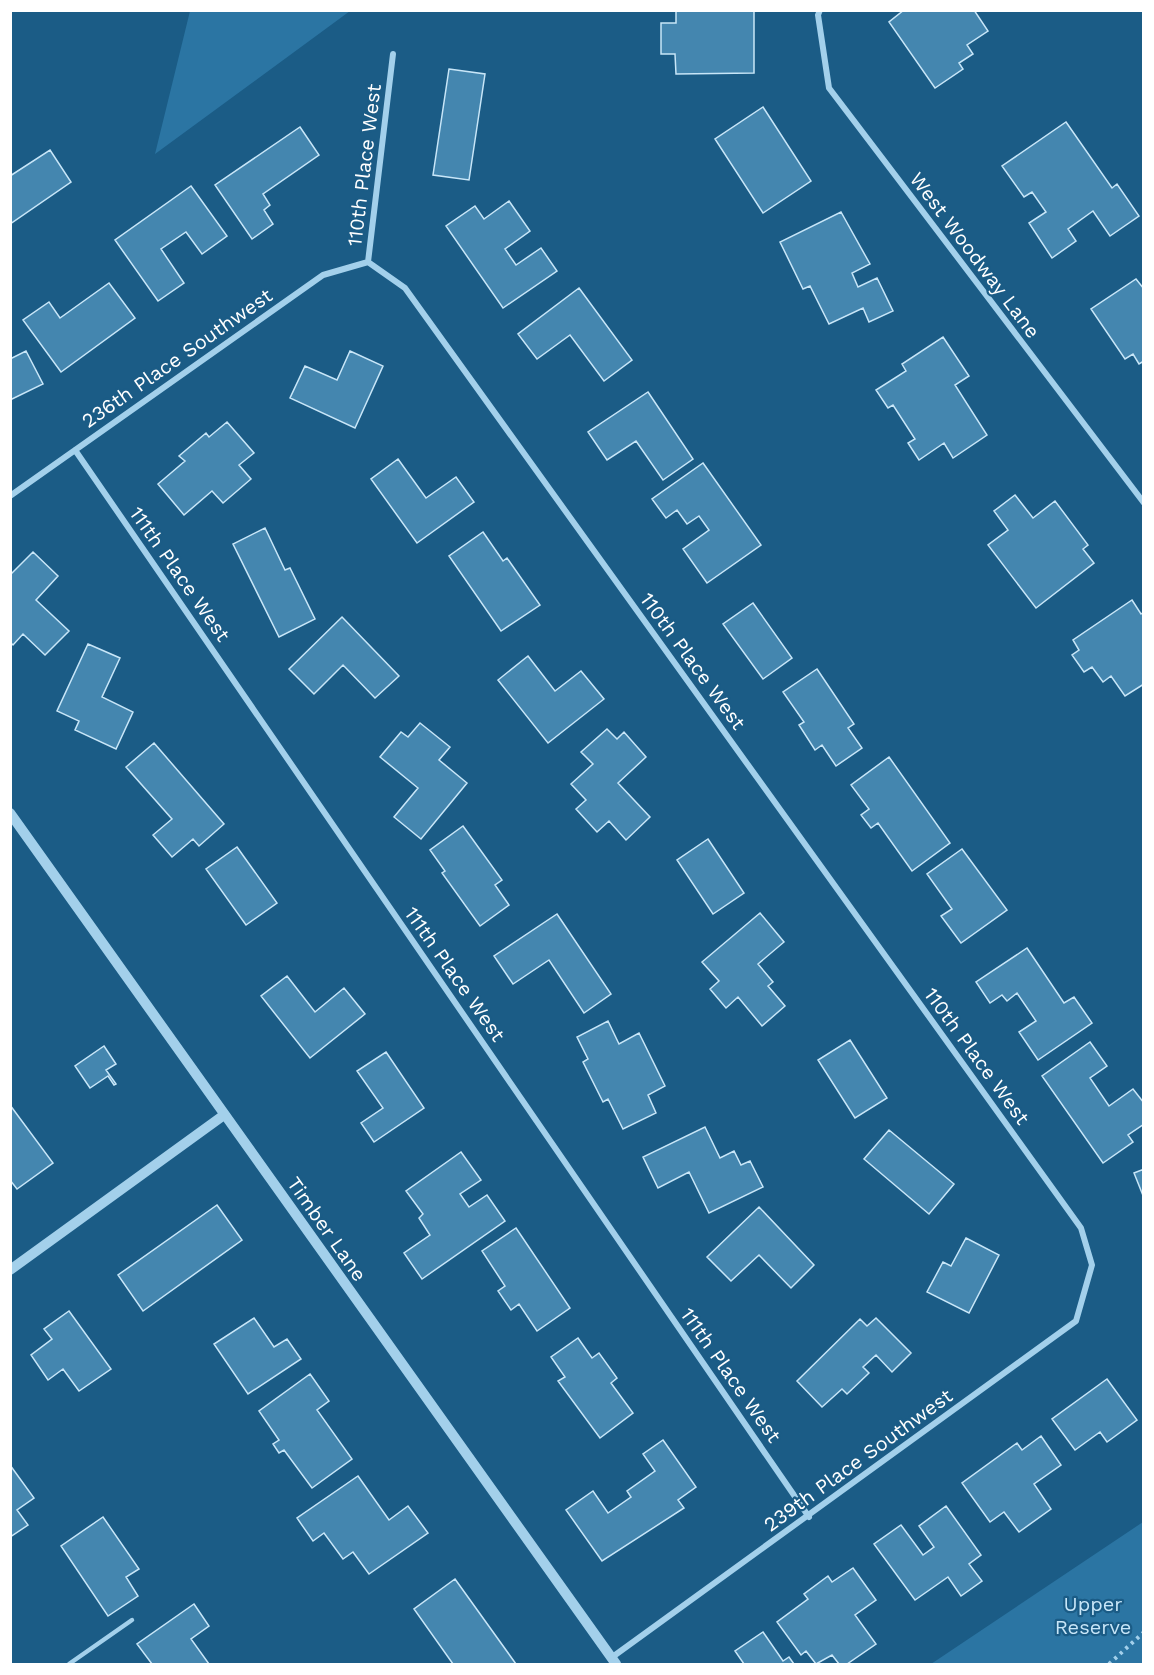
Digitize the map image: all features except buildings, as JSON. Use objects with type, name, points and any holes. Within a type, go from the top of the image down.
[{"type":"street","name":"West Woodway Lane","points":[[820,10],[818,15],[829,88],[1143,503]]},
{"type":"street","name":"110th Place West","points":[[393,54],[369,262],[405,288],[1081,1228],[1092,1265]]},
{"type":"street","name":"236th Place Southwest","points":[[10,496],[322,275],[369,262]]},
{"type":"street","name":"111th Place West","points":[[75,450],[808,1517]]},
{"type":"street","name":"Timber Lane","points":[[10,813],[613,1661]]},
{"type":"street","points":[[10,1270],[224,1115]]},
{"type":"street","name":"239th Place Southwest","points":[[613,1661],[1077,1321],[1092,1265]]},
{"type":"lane","points":[[69,1665],[132,1620]]},
{"type":"path","points":[[1108,1665],[1143,1632]]},
{"type":"green space","points":[[190,10],[350,11],[155,154]]},
{"type":"green space","name":"Upper Reserve","points":[[1143,1522],[1143,1664],[931,1664]]}]
